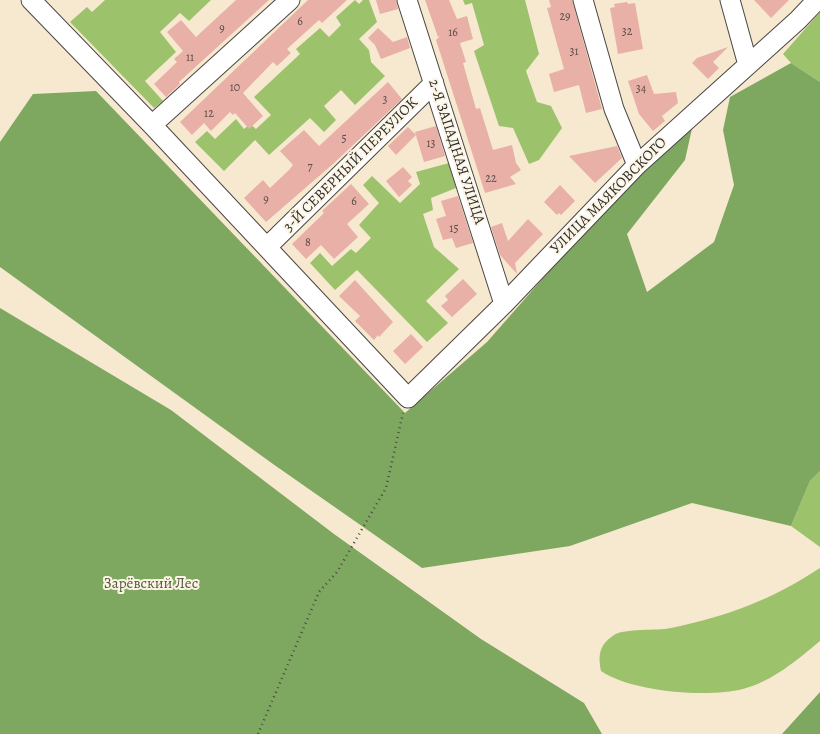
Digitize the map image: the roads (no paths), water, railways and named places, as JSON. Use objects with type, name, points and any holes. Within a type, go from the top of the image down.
[{"type":"street","points":[[152,125],[290,0]]},
{"type":"street","name":"2-Я ЗАПАДНАЯ УЛИЦА","points":[[407,0],[504,304]]},
{"type":"street","points":[[584,0],[614,109],[637,165]]},
{"type":"street","points":[[730,0],[748,65]]},
{"type":"street","name":"УЛИЦА МАЯКОВСКОГО","points":[[268,247],[408,398],[504,304],[637,165],[817,0]]},
{"type":"street","points":[[34,1],[268,247]]},
{"type":"street","name":"3-Й СЕВЕРНЫЙ ПЕРЕУЛОК","points":[[268,247],[434,83]]},
{"type":"park label","name":"Зарёвский Лес","points":[[151,584]]}]
